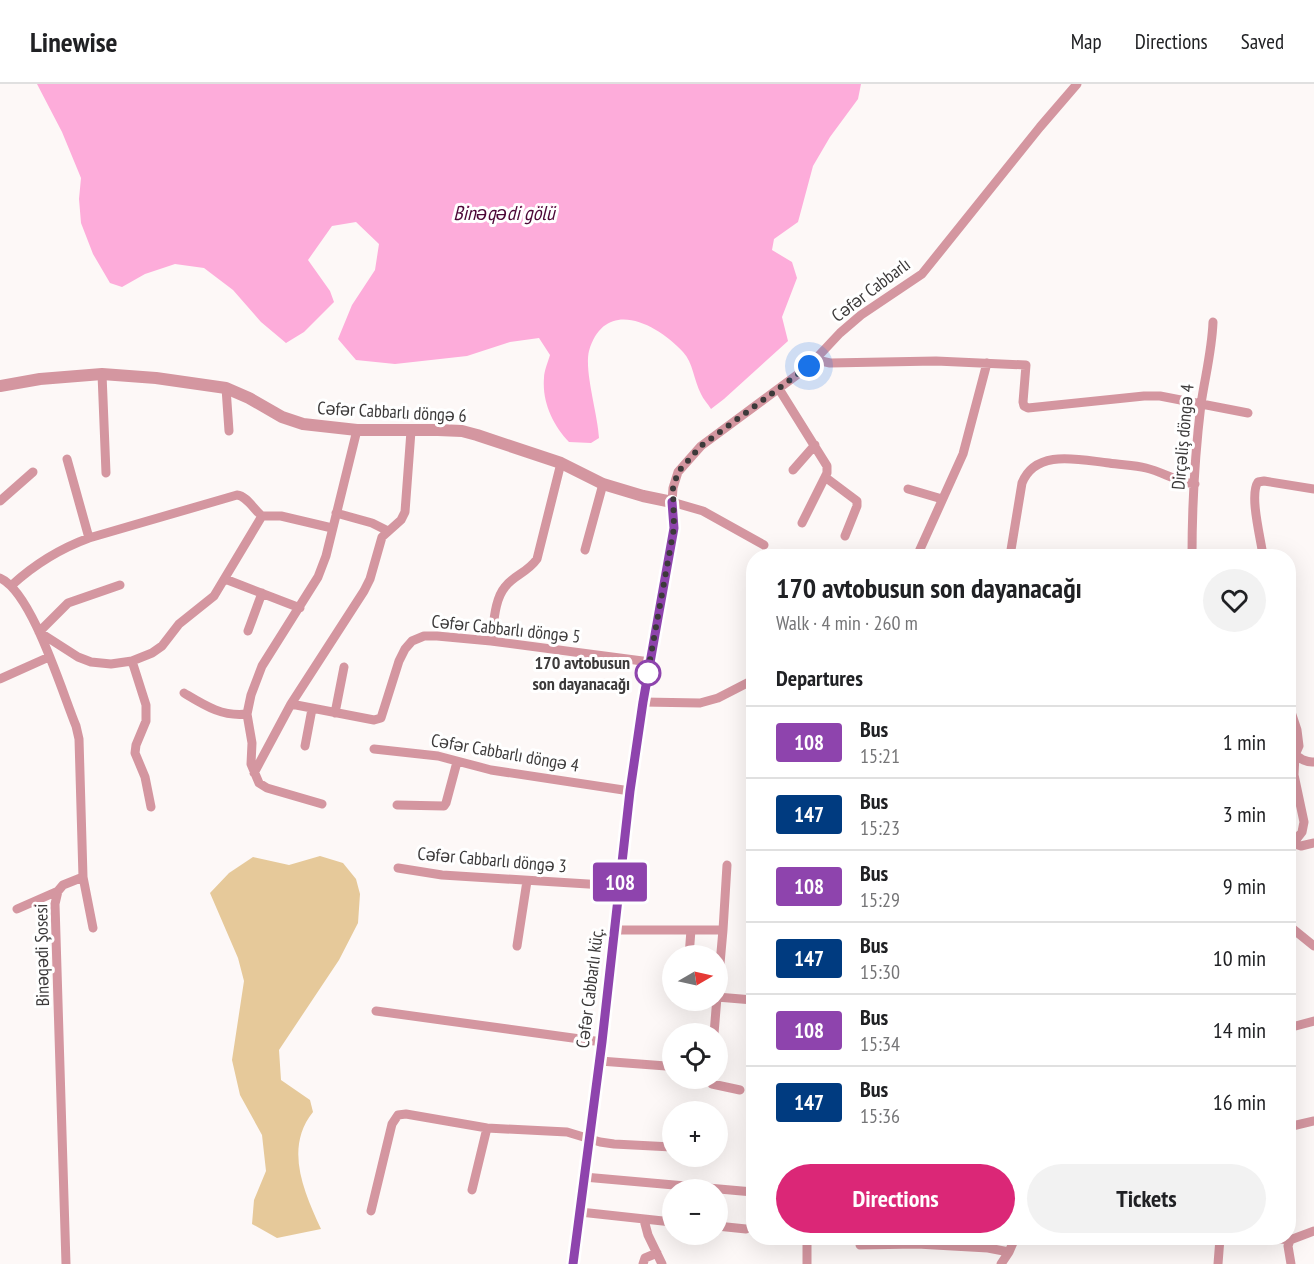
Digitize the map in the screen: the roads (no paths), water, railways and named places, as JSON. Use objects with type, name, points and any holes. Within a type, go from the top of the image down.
[{"type":"street","name":"Cəfər Cabbarlı","points":[[672,502],[678,472],[701,446],[817,360],[840,333],[861,315],[922,274],[1077,84]]},
{"type":"street","name":"Dirçəliş döngə 4","points":[[1192,549],[1201,405],[1213,322]]},
{"type":"street","points":[[817,360],[830,363],[936,361],[1026,364],[1023,402],[1028,408],[1160,396],[1248,412]]},
{"type":"street","points":[[920,549],[963,454],[987,363]]},
{"type":"street","points":[[102,374],[106,473]]},
{"type":"street","name":"Cəfər Cabbarlı döngə 6","points":[[0,386],[49,378],[102,374],[156,378],[226,388],[292,421],[316,426],[357,430],[469,433],[561,464],[603,484],[672,502]]},
{"type":"street","points":[[226,388],[229,431]]},
{"type":"street","points":[[779,389],[827,466],[827,473],[802,523]]},
{"type":"street","points":[[322,804],[267,788],[260,783],[251,764],[252,743],[247,714],[251,695],[262,666],[318,577],[326,556],[357,430]]},
{"type":"street","points":[[254,773],[291,704],[364,591],[370,579],[379,543],[405,512],[411,430]]},
{"type":"street","points":[[793,470],[815,445]]},
{"type":"street","points":[[1011,549],[1022,483],[1026,473],[1049,460],[1072,458],[1144,468],[1179,481],[1195,484]]},
{"type":"street","points":[[67,459],[89,538]]},
{"type":"street","points":[[491,641],[500,596],[504,588],[530,569],[537,559],[561,464]]},
{"type":"street","points":[[0,501],[33,472]]},
{"type":"street","points":[[825,477],[857,501],[845,536]]},
{"type":"street","points":[[1262,549],[1255,498],[1255,488],[1258,482],[1314,489]]},
{"type":"street","points":[[585,550],[603,484]]},
{"type":"street","points":[[908,489],[942,499]]},
{"type":"street","points":[[12,585],[29,570],[65,547],[237,495],[244,497],[262,516],[280,516],[332,528]]},
{"type":"street","points":[[672,502],[703,511],[764,545]]},
{"type":"street","name":"Cəfər Cabbarlı küç.","points":[[573,1264],[600,1061],[630,791],[643,702],[674,528],[672,502]]},
{"type":"street","points":[[336,513],[372,523],[388,531]]},
{"type":"street","points":[[39,632],[78,657],[91,662],[111,664],[132,661],[152,654],[162,646],[174,629],[214,596],[262,516]]},
{"type":"street","points":[[0,578],[12,585],[39,632],[76,726],[79,739],[83,878],[93,928]]},
{"type":"street","points":[[225,579],[300,608]]},
{"type":"street","points":[[39,632],[68,603],[120,585]]},
{"type":"street","points":[[248,631],[262,593]]},
{"type":"street","name":"Cəfər Cabbarlı döngə 5","points":[[291,704],[374,720],[381,718],[405,649],[412,641],[424,636],[491,641],[650,662]]},
{"type":"street","points":[[0,679],[48,657]]},
{"type":"street","points":[[132,661],[146,705],[146,721],[135,753],[146,777],[151,807]]},
{"type":"street","points":[[335,713],[344,667]]},
{"type":"street","points":[[643,702],[700,703],[718,698],[746,684]]},
{"type":"street","points":[[184,693],[211,709],[226,714],[247,714]]},
{"type":"street","points":[[305,746],[312,708]]},
{"type":"street","points":[[1296,727],[1299,746],[1296,749]]},
{"type":"street","name":"Cəfər Cabbarlı döngə 4","points":[[374,749],[438,756],[491,770],[630,791]]},
{"type":"street","points":[[1296,755],[1308,763],[1314,762]]},
{"type":"street","points":[[397,806],[444,806],[457,762]]},
{"type":"street","points":[[1296,784],[1304,822],[1302,832],[1296,841]]},
{"type":"street","points":[[1296,847],[1314,843]]},
{"type":"street","points":[[722,945],[727,865]]},
{"type":"street","name":"Cəfər Cabbarlı döngə 3","points":[[398,868],[442,875],[620,886]]},
{"type":"street","name":"Binəqədi Şosesi","points":[[66,1264],[59,981],[55,915],[58,891],[63,885],[83,878]]},
{"type":"street","points":[[517,946],[527,881]]},
{"type":"street","points":[[16,909],[58,891]]},
{"type":"street","points":[[615,930],[723,930]]},
{"type":"street","points":[[690,945],[691,930]]},
{"type":"street","points":[[1296,931],[1314,946]]},
{"type":"street","points":[[728,998],[746,999]]},
{"type":"street","points":[[376,1011],[602,1042]]},
{"type":"street","points":[[1296,1026],[1314,1021]]},
{"type":"street","points":[[600,1061],[662,1066]]},
{"type":"street","points":[[728,1087],[740,1089]]},
{"type":"street","points":[[371,1211],[392,1124],[398,1115],[406,1114],[487,1128],[567,1131],[614,1144],[662,1146]]},
{"type":"street","points":[[1296,1125],[1314,1120]]},
{"type":"street","points":[[472,1190],[487,1128]]},
{"type":"street","points":[[584,1177],[746,1191]]},
{"type":"street","points":[[580,1212],[662,1221]]},
{"type":"street","points":[[644,1220],[648,1235],[662,1264]]},
{"type":"street","points":[[728,1227],[746,1229]]},
{"type":"street","points":[[1296,1238],[1314,1231]]},
{"type":"street","points":[[807,1245],[807,1264]]},
{"type":"street","points":[[961,1245],[1009,1252]]},
{"type":"street","points":[[1001,1264],[1012,1245]]},
{"type":"street","points":[[1218,1264],[1219,1245]]},
{"type":"street","points":[[1288,1245],[1291,1264]]},
{"type":"street","points":[[643,1264],[645,1258],[657,1253]]},
{"type":"water","name":"Binəqədi gölü","points":[[37,84],[861,84],[858,99],[830,137],[813,166],[798,222],[774,239],[772,250],[792,262],[797,278],[782,317],[788,341],[711,409],[701,394],[686,356],[672,341],[646,325],[632,320],[619,320],[607,324],[597,334],[589,351],[588,370],[599,438],[591,443],[569,442],[550,413],[544,387],[550,355],[539,338],[510,342],[467,356],[395,364],[356,360],[338,339],[352,305],[375,270],[379,244],[356,222],[332,226],[308,260],[330,291],[334,302],[304,332],[286,343],[261,322],[233,290],[204,268],[175,264],[145,274],[122,287],[110,283],[93,254],[81,223],[79,199],[81,178],[62,132]]},
{"type":"place","name":"170 avtobusun son dayanacağı","points":[[648,673]]}]
